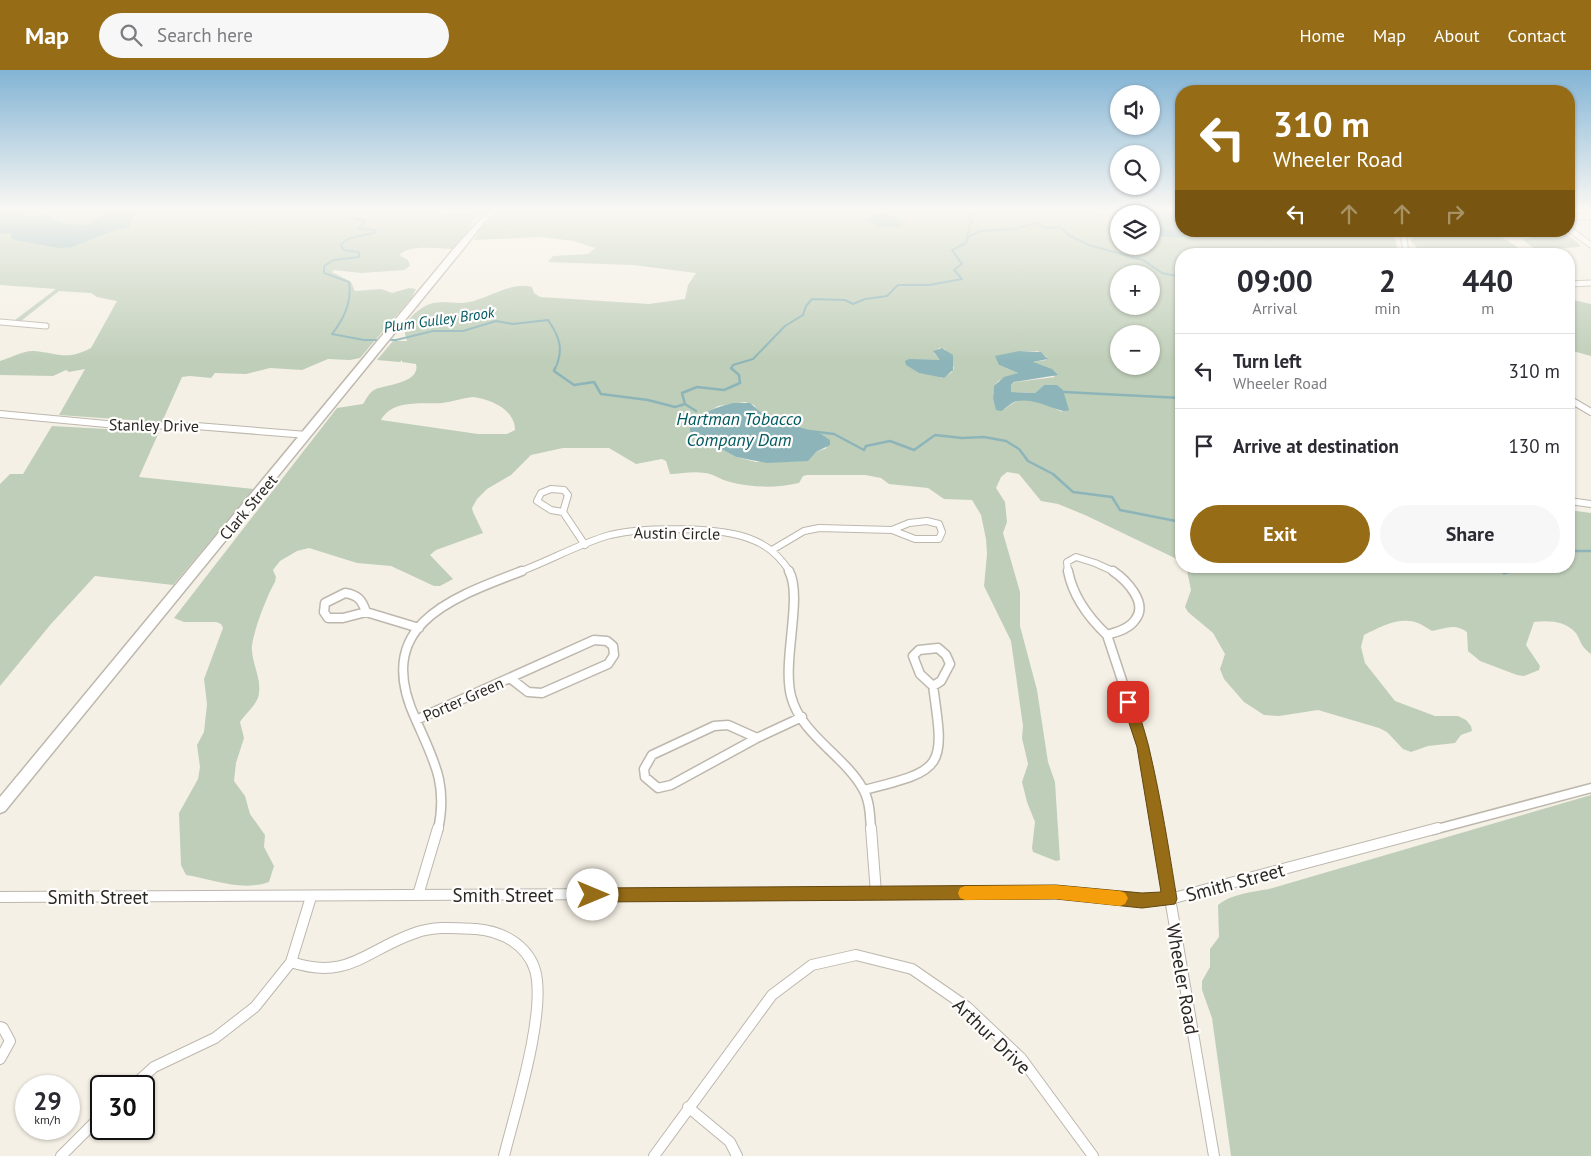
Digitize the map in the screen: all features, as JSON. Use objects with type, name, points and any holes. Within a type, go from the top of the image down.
[{"type":"main road","name":"Clark Street","points":[[0,807],[451,260]]},
{"type":"street","points":[[1575,284],[1591,283]]},
{"type":"street","points":[[0,322],[46,326]]},
{"type":"street","points":[[1575,404],[1591,412]]},
{"type":"street","points":[[1575,405],[1591,417]]},
{"type":"street","name":"Stanley Drive","points":[[0,414],[117,425],[196,426],[307,435]]},
{"type":"street","points":[[563,512],[567,504],[568,495],[564,490],[547,489],[539,495],[537,501],[542,506],[563,512],[585,545]]},
{"type":"street","points":[[1575,502],[1591,504]]},
{"type":"street","points":[[772,550],[804,531],[818,528],[892,530],[912,522],[929,520],[939,524],[942,532],[939,539],[931,542],[900,535],[892,530]]},
{"type":"street","name":"Austin Circle","points":[[418,895],[442,812],[443,792],[440,775],[406,693],[401,661],[419,628],[429,615],[457,598],[585,545],[619,534],[639,531],[718,532],[742,536],[772,550],[786,566],[793,581],[788,666],[792,699],[802,717],[850,770],[864,790],[868,806],[876,893]]},
{"type":"street","points":[[1076,557],[1093,560],[1110,570],[1126,580],[1136,594],[1139,610],[1134,622],[1107,635],[1097,627],[1078,599],[1067,573],[1067,562],[1076,557]]},
{"type":"street","points":[[366,612],[364,603],[356,595],[345,593],[325,603],[324,612],[328,618],[343,618],[366,612],[419,628]]},
{"type":"street","name":"Wheeler Road","points":[[1107,635],[1113,658],[1144,747],[1214,1156]]},
{"type":"street","name":"Porter Green","points":[[416,720],[594,640],[607,641],[613,646],[614,655],[608,664],[542,693],[528,692],[510,678]]},
{"type":"street","points":[[864,790],[921,773],[933,764],[939,754],[933,686],[922,678],[914,665],[913,656],[919,650],[938,648],[946,655],[950,664],[942,681],[933,686]]},
{"type":"street","points":[[757,738],[728,726],[714,726],[652,755],[645,763],[643,772],[647,782],[658,788],[671,785],[757,738],[802,717]]},
{"type":"street","name":"Smith Street","points":[[0,897],[1056,892],[1142,900],[1170,899],[1591,788]]},
{"type":"street","points":[[146,1075],[154,1068],[215,1038],[255,1007],[290,962],[312,897]]},
{"type":"street","points":[[290,962],[307,969],[340,969],[404,938],[432,929],[495,931],[518,945],[536,970],[539,990],[530,1047],[504,1156]]},
{"type":"street","name":"Arthur Drive","points":[[654,1156],[688,1107],[772,995],[812,966],[856,955],[912,969],[967,1008],[1021,1058],[1093,1156]]},
{"type":"street","points":[[0,1028],[3,1028],[10,1041],[0,1059]]},
{"type":"street","points":[[688,1107],[730,1142],[737,1156]]},
{"type":"street","points":[[61,1156],[90,1127]]},
{"type":"green space","points":[[0,260],[407,260],[410,266],[404,270],[362,273],[334,270],[332,272],[351,282],[355,291],[381,289],[392,293],[409,288],[416,289],[412,297],[360,358],[350,360],[328,359],[302,370],[270,368],[246,374],[215,373],[211,378],[182,377],[162,422],[158,422],[59,415],[85,369],[69,372],[66,370],[53,376],[0,375],[0,361],[21,353],[34,351],[68,355],[91,348],[117,301],[97,297],[91,293],[59,291],[21,321],[15,320],[56,289],[0,285]]},
{"type":"green space","points":[[550,260],[1175,260],[1175,558],[1085,515],[1058,504],[1041,501],[1019,474],[1007,472],[1001,477],[996,488],[1005,502],[1007,522],[1003,533],[1020,592],[1020,626],[1037,690],[1048,762],[1055,782],[1060,860],[1056,861],[1033,852],[1032,848],[1035,822],[1022,782],[1028,764],[1022,738],[1023,726],[1011,641],[984,586],[987,554],[986,539],[981,515],[972,500],[944,499],[928,488],[889,484],[881,478],[865,475],[807,475],[803,476],[799,483],[765,487],[739,484],[705,473],[670,474],[666,461],[662,459],[636,464],[609,448],[563,448],[531,455],[511,475],[487,489],[477,499],[472,508],[483,533],[436,550],[430,555],[453,579],[440,586],[434,586],[391,566],[357,563],[309,548],[297,551],[280,561],[273,570],[276,577],[275,582],[264,606],[252,645],[259,682],[259,693],[254,704],[240,722],[244,738],[236,763],[234,781],[245,796],[250,814],[265,835],[264,847],[274,866],[269,882],[259,885],[227,884],[186,875],[181,865],[179,813],[198,779],[200,767],[197,745],[204,732],[207,704],[204,679],[223,628],[221,624],[216,622],[184,622],[174,618],[337,408],[363,404],[368,395],[374,390],[401,382],[413,375],[416,370],[416,364],[402,362],[402,360],[400,362],[377,360],[393,341],[407,341],[404,330],[410,318],[419,310],[432,303],[469,302],[517,286],[532,287],[534,293],[540,297],[649,304],[685,299],[688,285],[696,273],[633,265],[548,262]],"holes":[[[939,348],[945,349],[954,368],[951,373],[942,378],[934,374],[923,374],[909,360],[941,360],[934,353]],[[1019,351],[1038,351],[1047,357],[1046,360],[1033,362],[1055,377],[1015,382],[1011,385],[1011,392],[1035,393],[1044,385],[1063,412],[1027,399],[1013,403],[1005,409],[993,398],[995,386],[1003,378],[1018,373],[999,365]],[[473,397],[494,403],[506,411],[511,416],[515,430],[507,434],[478,434],[381,420],[392,409],[408,404],[442,403]],[[745,402],[754,405],[769,417],[803,428],[827,448],[816,452],[802,461],[756,462],[736,457],[690,432],[691,422],[718,406]]]},
{"type":"green space","points":[[1575,300],[1591,304],[1591,356],[1575,352]]},
{"type":"green space","points":[[52,426],[159,432],[139,477],[254,489],[173,585],[95,576],[51,624],[0,686],[0,484],[10,474],[23,474]]},
{"type":"green space","points":[[1575,511],[1591,513],[1591,654],[1584,648],[1571,628],[1561,623],[1550,621],[1534,622],[1526,645],[1540,666],[1539,670],[1524,676],[1480,661],[1468,651],[1467,632],[1463,629],[1450,627],[1432,631],[1418,623],[1404,621],[1390,623],[1364,635],[1361,647],[1365,663],[1395,701],[1435,716],[1458,716],[1466,720],[1471,726],[1472,731],[1461,735],[1455,743],[1428,746],[1411,752],[1403,749],[1387,732],[1379,728],[1318,710],[1279,716],[1264,715],[1244,702],[1224,679],[1220,669],[1225,654],[1213,633],[1188,612],[1185,607],[1191,590],[1187,573],[1575,573]]},
{"type":"green space","points":[[1591,795],[1591,1156],[1231,1156],[1212,1018],[1202,990],[1202,981],[1210,967],[1210,949],[1219,937],[1218,905],[1235,896],[1269,889]]},
{"type":"water","points":[[942,348],[953,355],[953,370],[944,378],[919,373],[906,365],[905,361],[909,359],[940,360],[933,351]]},
{"type":"water","points":[[1019,351],[1041,352],[1048,359],[1033,362],[1052,369],[1058,375],[1014,382],[1011,385],[1011,392],[1035,393],[1044,385],[1057,385],[1063,390],[1069,410],[1060,410],[1026,400],[1013,403],[1001,411],[996,410],[993,398],[994,386],[1004,377],[1018,373],[999,365],[995,356]]},
{"type":"water","name":"Hartman Tobacco Company Dam","points":[[734,403],[750,403],[764,415],[821,434],[830,440],[830,445],[816,452],[808,461],[767,463],[736,457],[690,432],[690,425],[698,417],[716,408]]},
{"type":"waterway","name":"Plum Gulley Brook","points":[[337,260],[324,266],[324,273],[349,282],[350,289],[346,310],[332,334],[364,340],[396,340],[433,331],[463,331],[496,321],[513,324],[548,320],[558,338],[560,350],[555,369]]},
{"type":"waterway","name":"Plum Gulley Brook","points":[[731,368],[733,365],[753,359],[785,326],[803,315],[806,306],[812,299],[845,300],[853,304],[865,299],[887,296],[898,285],[929,285],[962,279],[954,270],[962,264],[959,260]]},
{"type":"waterway","points":[[1142,260],[1162,273],[1175,276]]},
{"type":"waterway","name":"Plum Gulley Brook","points":[[555,368],[554,371],[574,385],[594,382],[601,394],[648,400],[675,407],[685,404]]},
{"type":"waterway","name":"Plum Gulley Brook","points":[[685,404],[682,393],[697,387],[724,390],[740,383],[739,375],[731,368]]},
{"type":"waterway","points":[[1064,392],[1175,398]]},
{"type":"waterway","points":[[685,404],[696,411]]},
{"type":"waterway","points":[[809,431],[834,434],[864,450],[866,446],[890,441],[914,450],[935,435],[962,438],[984,437],[1006,441],[1019,449],[1028,461],[1053,474],[1073,492],[1112,497],[1120,510],[1175,521]]},
{"type":"waterway","points":[[1575,551],[1591,551]]},
{"type":"slow traffic","points":[[965,893],[1056,892],[1120,898]]},
{"type":"route","points":[[593,895],[1056,892],[1142,900],[1170,899],[1144,747],[1128,702]]}]
